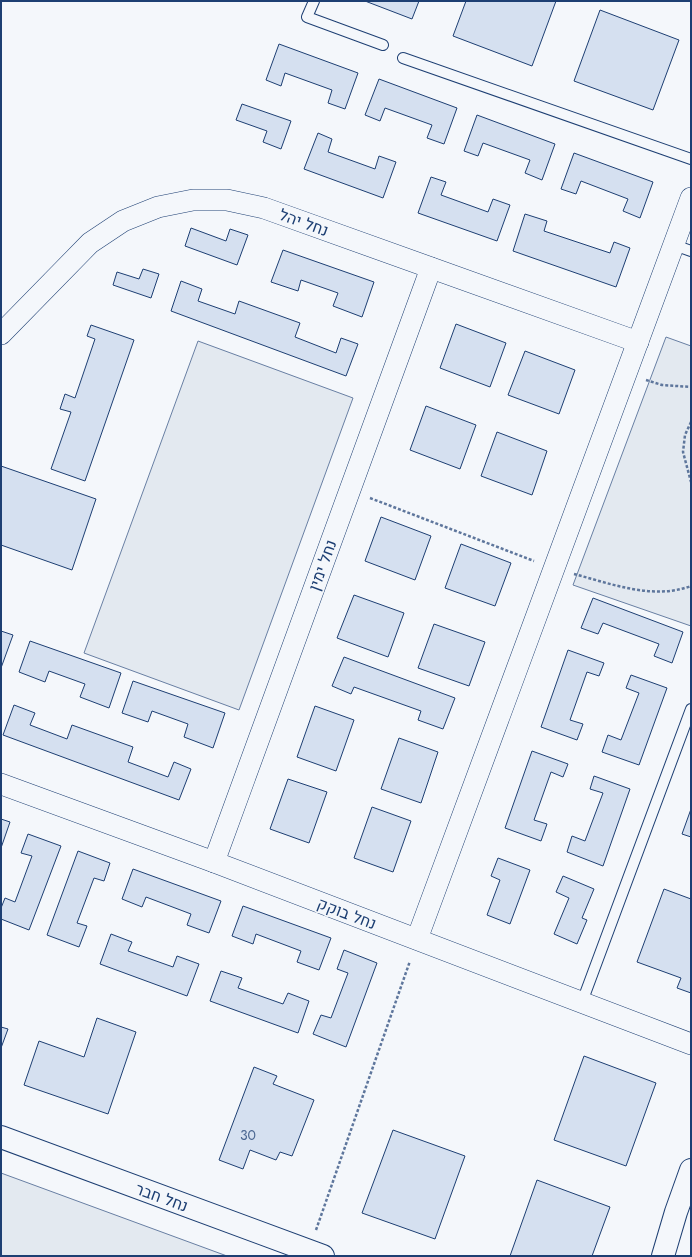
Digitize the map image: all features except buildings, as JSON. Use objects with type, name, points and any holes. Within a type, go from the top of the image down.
[{"type":"street","points":[[417,939],[638,342],[682,248],[691,198]]},
{"type":"street","name":"נחל יהל","points":[[1,334],[90,243],[123,221],[158,208],[193,200],[227,200],[264,208],[638,342]]},
{"type":"street","name":"נחל ימין","points":[[214,862],[431,268]]},
{"type":"street","name":"נחל בוקק","points":[[1,784],[214,862],[691,1044]]},
{"type":"street","name":"נחל חבר","points":[[1,1137],[312,1254]]},
{"type":"street","points":[[663,1256],[676,1212],[691,1170]]},
{"type":"street","points":[[652,1256],[676,1212]]},
{"type":"lane","points":[[314,1],[307,16],[383,45]]},
{"type":"lane","points":[[403,58],[691,159]]},
{"type":"lane","points":[[582,1002],[691,709]]},
{"type":"path","points":[[626,374],[662,385],[691,387]]},
{"type":"path","points":[[691,422],[685,435],[683,452],[691,482]]},
{"type":"path","points":[[350,490],[554,569],[637,590],[658,592],[679,590],[691,586]]},
{"type":"path","points":[[312,1254],[417,939]]},
{"type":"shaded area","points":[[666,337],[691,346],[691,626],[573,585]]},
{"type":"shaded area","points":[[198,341],[353,398],[239,710],[84,653]]},
{"type":"shaded area","points":[[1,1173],[227,1256],[1,1256]]}]
